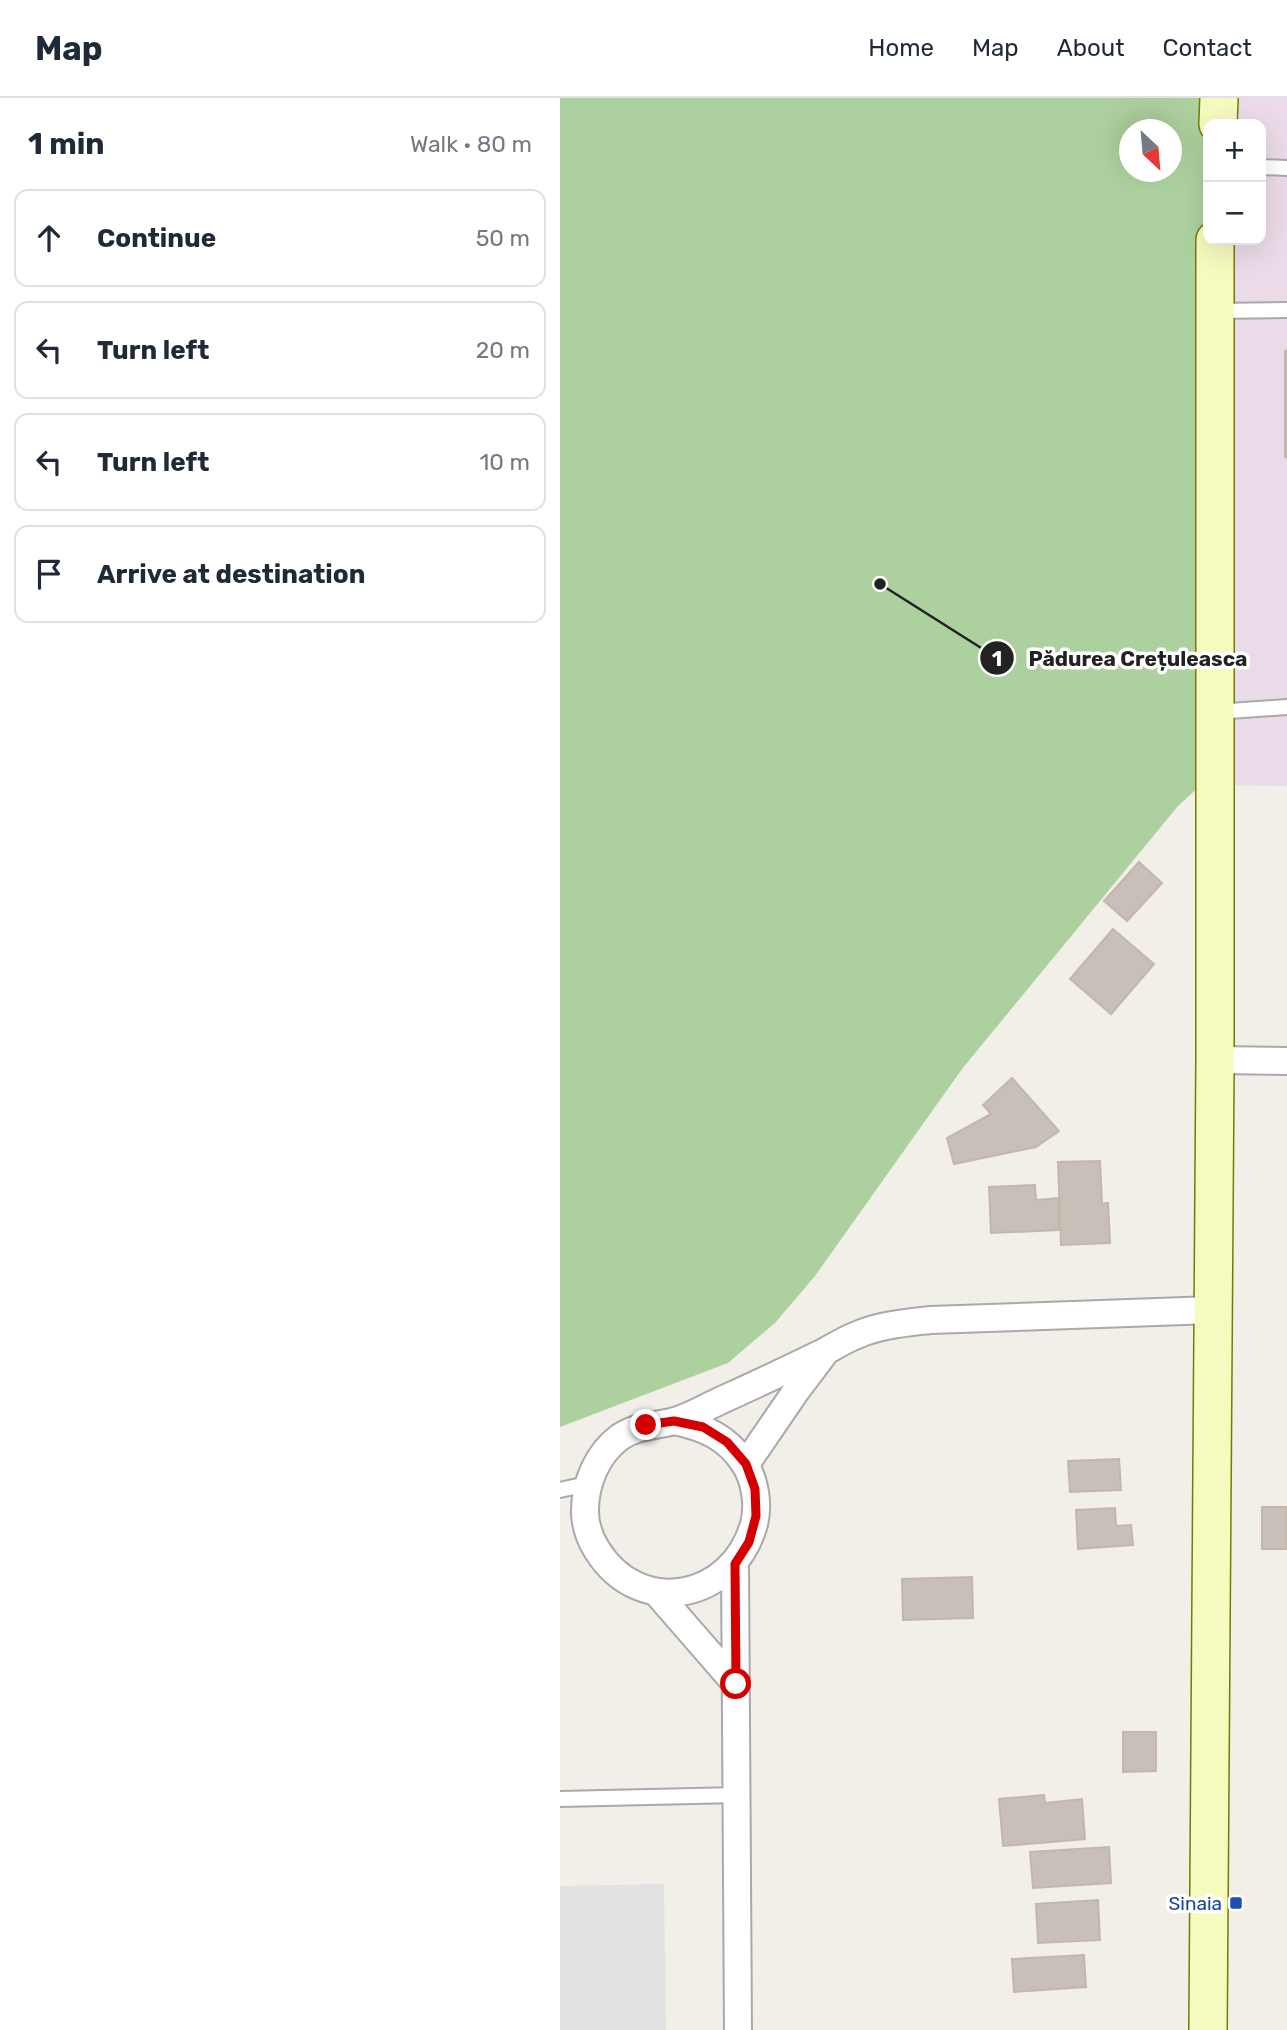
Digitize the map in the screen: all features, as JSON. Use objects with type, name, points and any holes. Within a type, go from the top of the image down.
[{"type":"main road","points":[[1218,119],[1219,98]]},
{"type":"main road","points":[[1208,2030],[1215,1060],[1215,245]]},
{"type":"street","points":[[1215,1060],[1287,1061]]},
{"type":"street","points":[[674,1421],[703,1427],[727,1442],[746,1464],[755,1489],[756,1516],[749,1542],[735,1564],[712,1582],[685,1592],[656,1592],[629,1583],[606,1565],[591,1540],[585,1513],[587,1484],[600,1458],[620,1437],[646,1425],[674,1421],[857,1335],[891,1325],[930,1320],[1213,1310]]},
{"type":"street","points":[[746,1464],[827,1350]]},
{"type":"street","points":[[735,1564],[738,2030]]},
{"type":"street","points":[[656,1592],[736,1684]]},
{"type":"lane","points":[[1266,167],[1287,168]]},
{"type":"lane","points":[[1214,311],[1287,310]]},
{"type":"lane","points":[[1214,712],[1287,707]]},
{"type":"lane","points":[[560,1490],[587,1484]]},
{"type":"lane","points":[[560,1799],[738,1795]]},
{"type":"shaded area","points":[[1207,98],[1287,98],[1287,786],[1201,785],[1200,383],[1203,245],[1266,245],[1266,119],[1206,119]]},
{"type":"shaded area","points":[[664,1884],[666,2030],[560,2030],[560,1886]]},
{"type":"green space","points":[[560,98],[1207,98],[1206,119],[1203,119],[1200,383],[1201,785],[1178,806],[962,1069],[815,1276],[775,1323],[728,1363],[560,1427]]},
{"type":"building","points":[[1287,351],[1287,457],[1285,457]]},
{"type":"building","points":[[1139,862],[1162,883],[1127,921],[1104,901]]},
{"type":"building","points":[[1113,929],[1154,964],[1111,1014],[1070,979]]},
{"type":"building","points":[[1012,1078],[1059,1131],[1036,1147],[954,1164],[947,1138],[991,1114],[983,1105]]},
{"type":"building","points":[[1100,1161],[1102,1204],[1108,1203],[1110,1243],[1061,1245],[1058,1162]]},
{"type":"building","points":[[1035,1185],[1036,1200],[1058,1198],[1059,1230],[991,1233],[989,1187]]},
{"type":"building","points":[[1119,1459],[1121,1490],[1070,1492],[1068,1461]]},
{"type":"building","points":[[1262,1507],[1287,1507],[1287,1549],[1262,1549]]},
{"type":"building","points":[[1115,1508],[1116,1526],[1131,1525],[1133,1545],[1078,1549],[1076,1510]]},
{"type":"building","points":[[972,1577],[973,1618],[903,1620],[902,1579]]},
{"type":"building","points":[[1123,1732],[1156,1732],[1156,1771],[1123,1772]]},
{"type":"building","points":[[1044,1795],[1045,1803],[1082,1799],[1085,1839],[1003,1846],[999,1799]]},
{"type":"building","points":[[1109,1847],[1111,1883],[1033,1888],[1030,1852]]},
{"type":"building","points":[[1098,1900],[1100,1940],[1038,1943],[1036,1904]]},
{"type":"building","points":[[1084,1955],[1086,1987],[1014,1992],[1012,1959]]},
{"type":"place","name":"Pădurea Crețuleasca","points":[[880,584]]},
{"type":"place","name":"Sinaia","points":[[1236,1903]]},
{"type":"route","points":[[646,1425],[674,1421],[703,1427],[727,1442],[746,1464],[755,1489],[756,1516],[749,1542],[735,1564],[736,1684]]}]
